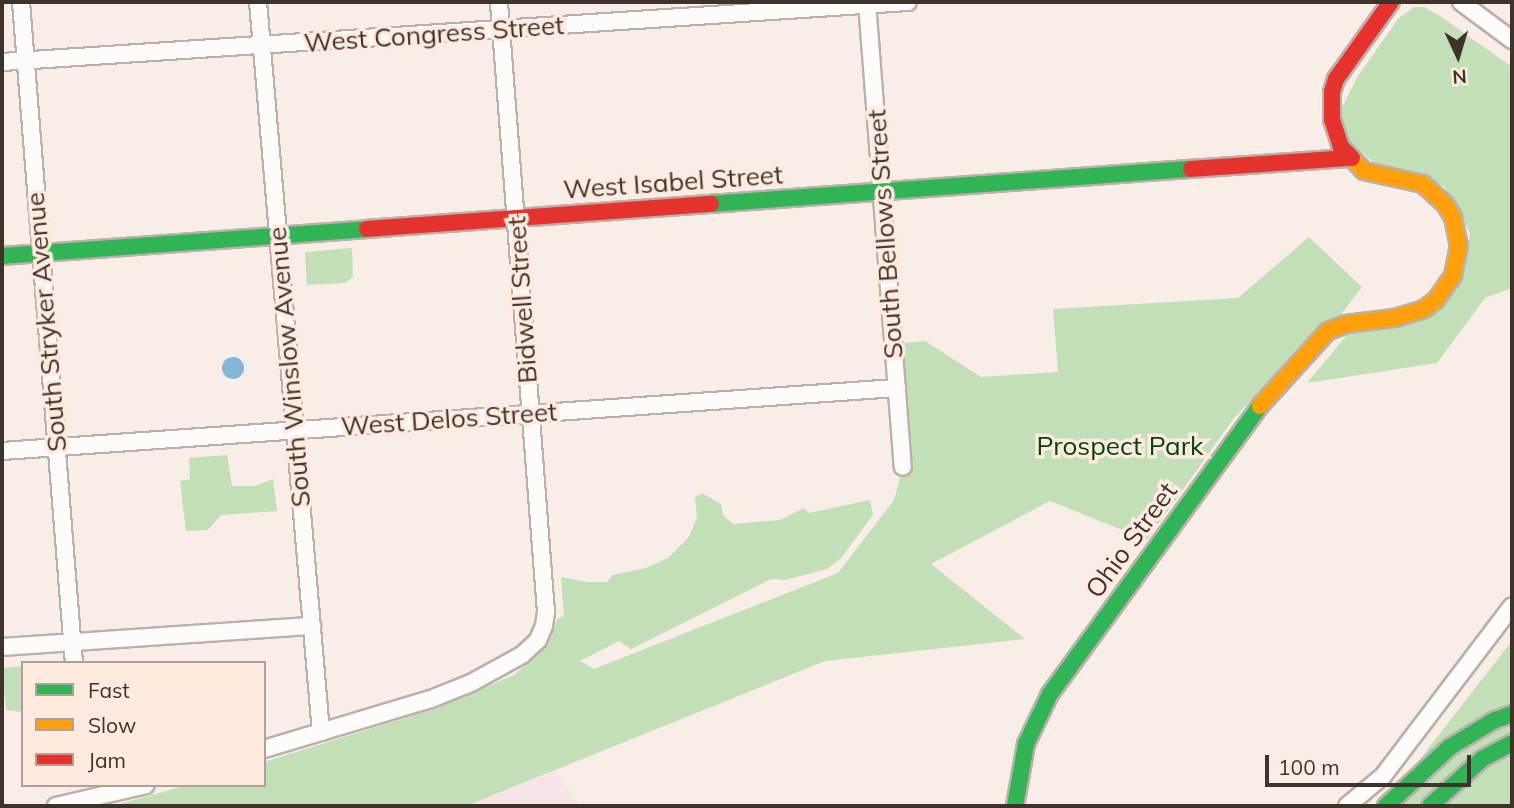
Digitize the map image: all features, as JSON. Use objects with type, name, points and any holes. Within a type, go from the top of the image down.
[{"type":"street","name":"South Stryker Avenue","points":[[21,2],[74,661]]},
{"type":"street","name":"South Winslow Avenue","points":[[258,2],[321,732]]},
{"type":"street","name":"Bidwell Street","points":[[321,732],[431,699],[471,683],[522,655],[538,640],[546,612],[499,2]]},
{"type":"street","name":"West Congress Street","points":[[2,62],[908,2]]},
{"type":"street","points":[[1349,158],[1335,134],[1332,92],[1343,67],[1391,2]]},
{"type":"street","points":[[1461,2],[1512,40]]},
{"type":"street","name":"South Bellows Street","points":[[867,3],[903,467]]},
{"type":"street","name":"West Isabel Street","points":[[2,256],[1349,158]]},
{"type":"street","name":"Ohio Street","points":[[1015,806],[1026,744],[1050,694],[1245,422],[1328,331],[1346,324],[1402,316],[1424,309],[1446,289],[1453,276],[1460,246],[1455,224],[1445,204],[1423,184],[1364,171],[1349,158]]},
{"type":"street","name":"West Delos Street","points":[[2,451],[897,388]]},
{"type":"street","points":[[1347,806],[1382,776],[1512,606]]},
{"type":"street","points":[[2,648],[312,626]]},
{"type":"street","points":[[1386,806],[1450,747],[1495,720],[1512,715]]},
{"type":"street","points":[[266,748],[321,732]]},
{"type":"street","points":[[1430,806],[1482,759],[1512,743]]},
{"type":"street","points":[[56,806],[85,793],[131,787]]},
{"type":"shaded area","points":[[555,771],[580,806],[466,806],[501,793]]},
{"type":"green space","points":[[1414,7],[1424,7],[1440,16],[1512,67],[1512,288],[1485,298],[1437,363],[1307,383],[1352,329],[1404,322],[1464,274],[1470,233],[1444,186],[1377,166],[1346,137],[1341,109],[1358,76],[1398,19]]},
{"type":"green space","name":"Prospect Park","points":[[1309,237],[1362,287],[1336,321],[1292,357],[1234,418],[1147,540],[1050,501],[931,564],[1025,639],[825,661],[466,806],[112,806],[181,787],[266,787],[266,761],[437,708],[514,675],[548,645],[557,619],[564,616],[561,577],[587,582],[607,582],[613,575],[646,568],[668,558],[689,537],[697,517],[695,497],[702,493],[721,504],[723,515],[733,524],[780,520],[804,508],[809,513],[870,500],[873,515],[841,558],[827,569],[785,580],[771,579],[631,649],[619,641],[580,661],[594,669],[838,573],[894,500],[903,467],[893,344],[925,341],[981,377],[1058,372],[1053,309],[1238,298]]},
{"type":"green space","points":[[352,248],[353,277],[345,283],[307,285],[305,252]]},
{"type":"green space","points":[[227,455],[232,486],[255,486],[273,479],[277,511],[221,515],[208,530],[186,531],[180,481],[190,479],[189,458]]},
{"type":"green space","points":[[1512,641],[1512,806],[1388,806],[1427,750]]},
{"type":"green space","points":[[21,666],[21,712],[6,710],[2,668]]},
{"type":"water","points":[[233,357],[241,360],[244,368],[241,376],[233,379],[225,376],[222,368],[225,360]]},
{"type":"traffic: fast","points":[[711,204],[1191,169]]},
{"type":"traffic: fast","points":[[2,256],[367,229]]},
{"type":"traffic: fast","points":[[1015,806],[1026,744],[1050,694],[1260,406]]},
{"type":"traffic: fast","points":[[1386,806],[1450,747],[1495,720],[1512,714]]},
{"type":"traffic: fast","points":[[1430,806],[1482,759],[1512,743]]},
{"type":"traffic: slow","points":[[1260,406],[1328,331],[1346,324],[1395,318],[1424,309],[1436,300],[1453,276],[1459,246],[1453,217],[1445,204],[1423,184],[1364,171],[1352,158]]},
{"type":"traffic: jam","points":[[1352,158],[1341,147],[1332,120],[1332,92],[1336,79],[1391,2]]},
{"type":"traffic: jam","points":[[1191,169],[1348,158]]},
{"type":"traffic: jam","points":[[367,229],[711,204]]}]
